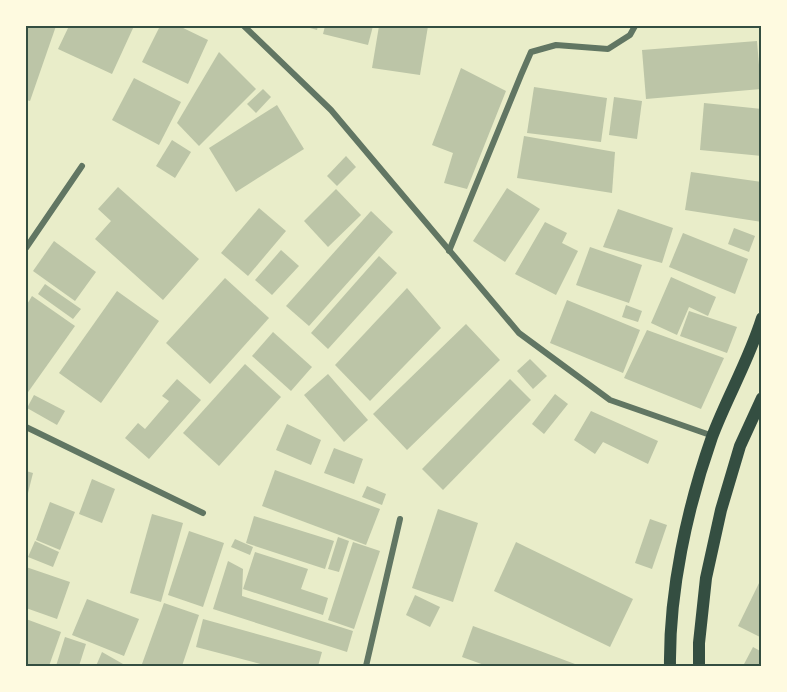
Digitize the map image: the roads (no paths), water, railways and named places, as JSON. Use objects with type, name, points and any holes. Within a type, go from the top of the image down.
[{"type":"main road","points":[[670,666],[670,642],[677,573],[693,502],[712,436],[755,340],[762,318]]},
{"type":"main road","points":[[699,666],[699,643],[706,578],[721,510],[740,446],[762,398]]},
{"type":"street","points":[[244,26],[331,110],[519,333],[610,400],[712,436]]},
{"type":"street","points":[[449,251],[531,52],[556,45],[608,49],[630,35],[635,26]]},
{"type":"street","points":[[26,248],[82,166]]},
{"type":"street","points":[[26,427],[203,513]]},
{"type":"street","points":[[366,666],[400,519]]}]
